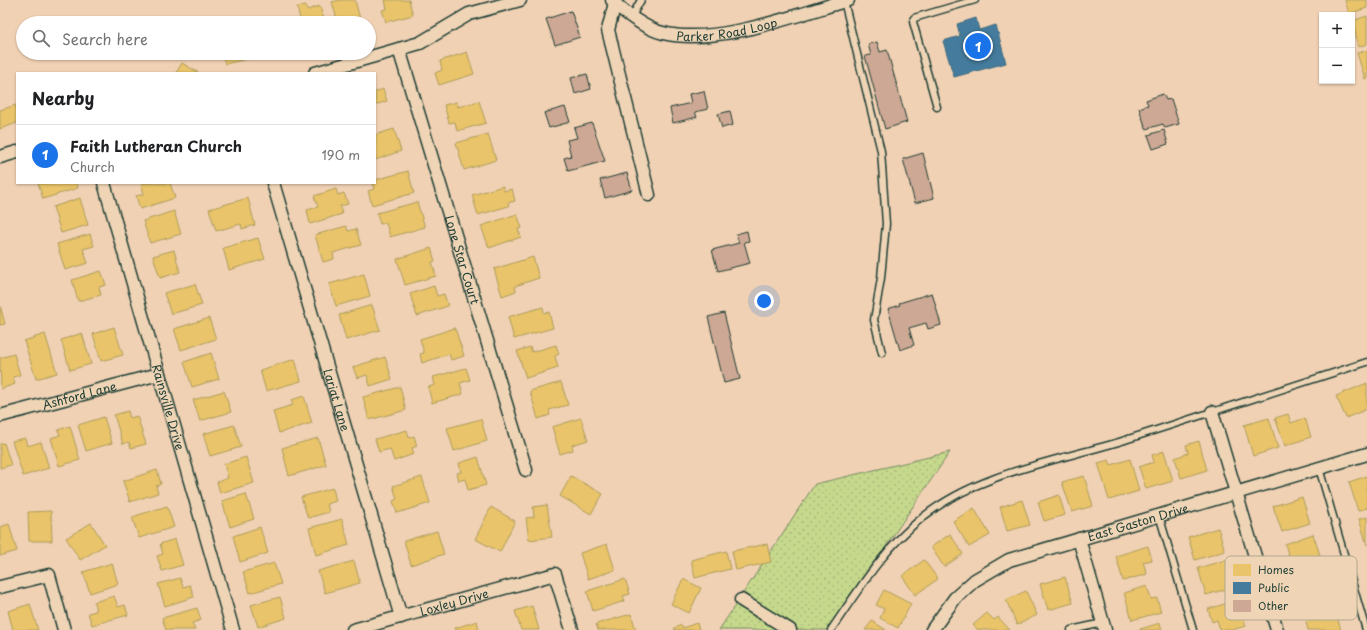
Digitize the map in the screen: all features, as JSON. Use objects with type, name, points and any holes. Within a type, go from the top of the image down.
[{"type":"street","points":[[376,56],[420,43],[470,14],[520,0]]},
{"type":"street","points":[[614,1],[608,30],[649,195]]},
{"type":"street","name":"Parker Road Loop","points":[[614,1],[651,29],[678,36],[712,35],[742,30],[846,1]]},
{"type":"street","name":"Lone Star Court","points":[[399,49],[526,470]]},
{"type":"street","points":[[318,72],[360,60]]},
{"type":"street","points":[[0,157],[16,152]]},
{"type":"street","name":"Rainsville Drive","points":[[104,184],[233,630]]},
{"type":"street","name":"Lariat Lane","points":[[274,184],[401,617]]},
{"type":"street","name":"Ashford Lane","points":[[0,416],[159,374]]},
{"type":"street","points":[[1212,412],[1256,556]]},
{"type":"street","name":"East Gaston Drive","points":[[932,630],[955,598],[975,580],[1009,560],[1237,491],[1367,454]]},
{"type":"street","points":[[1078,539],[1104,627]]},
{"type":"street","name":"Loxley Drive","points":[[353,630],[555,574],[572,630]]},
{"type":"street","points":[[0,587],[49,575],[64,630]]},
{"type":"street","points":[[741,600],[790,630]]},
{"type":"street","points":[[1274,620],[1277,630]]},
{"type":"lane","points":[[632,16],[641,0]]},
{"type":"lane","points":[[937,107],[913,22],[914,18],[975,0]]},
{"type":"lane","points":[[846,1],[881,151],[886,224],[881,278],[874,320],[882,353]]},
{"type":"lane","points":[[832,630],[884,554],[923,517],[945,502],[982,484],[1008,475],[1367,362]]},
{"type":"lane","points":[[1319,468],[1345,556]]},
{"type":"lane","points":[[1159,515],[1193,630]]},
{"type":"lane","points":[[1357,599],[1366,630]]},
{"type":"lane","points":[[1071,630],[1104,627]]},
{"type":"green space","points":[[950,452],[829,630],[719,630],[815,484]]},
{"type":"building: Homes","points":[[340,0],[355,0],[359,16],[336,16],[332,2]]},
{"type":"building: Homes","points":[[385,0],[409,0],[413,15],[386,22],[382,10],[387,9]]},
{"type":"building: Homes","points":[[1345,0],[1367,0],[1367,8],[1355,12],[1348,12]]},
{"type":"building: Homes","points":[[306,5],[307,10],[320,6],[323,16],[299,16],[297,7]]},
{"type":"building: Homes","points":[[1367,16],[1367,44],[1359,47],[1355,32],[1355,20]]},
{"type":"building: Homes","points":[[1367,50],[1367,78],[1365,79],[1357,53]]},
{"type":"building: Homes","points":[[467,52],[474,74],[439,85],[435,73],[442,70],[440,61]]},
{"type":"building: Homes","points":[[224,60],[243,60],[225,64]]},
{"type":"building: Homes","points":[[182,63],[197,72],[177,72]]},
{"type":"building: Homes","points":[[383,89],[387,101],[376,105],[376,92]]},
{"type":"building: Homes","points":[[479,101],[486,123],[457,131],[455,122],[449,123],[444,105],[457,102],[458,107]]},
{"type":"building: Homes","points":[[16,105],[16,123],[0,129],[0,110]]},
{"type":"building: Homes","points":[[394,129],[401,151],[376,160],[376,135]]},
{"type":"building: Homes","points":[[488,134],[496,160],[464,170],[456,143]]},
{"type":"building: Homes","points":[[408,171],[414,193],[372,205],[368,191],[374,189],[372,184],[376,184],[376,180]]},
{"type":"building: Homes","points":[[38,184],[77,184],[78,188],[43,199]]},
{"type":"building: Homes","points":[[141,184],[170,184],[175,198],[140,209],[136,196],[144,194]]},
{"type":"building: Homes","points":[[503,186],[504,191],[512,189],[515,201],[508,203],[509,206],[478,215],[472,195]]},
{"type":"building: Homes","points":[[336,189],[338,195],[344,193],[348,204],[340,206],[342,214],[310,224],[307,210],[318,207],[314,196]]},
{"type":"building: Homes","points":[[80,198],[88,225],[61,233],[53,207]]},
{"type":"building: Homes","points":[[248,198],[255,225],[242,229],[241,224],[216,231],[209,209]]},
{"type":"building: Homes","points":[[417,202],[425,227],[390,237],[386,223],[380,224],[377,213]]},
{"type":"building: Homes","points":[[174,211],[181,234],[150,243],[143,221]]},
{"type":"building: Homes","points":[[517,214],[522,228],[518,229],[521,237],[489,248],[481,226]]},
{"type":"building: Homes","points":[[346,226],[348,231],[356,229],[361,245],[333,253],[334,259],[323,262],[315,235]]},
{"type":"building: Homes","points":[[90,234],[94,246],[83,249],[88,263],[65,270],[57,244]]},
{"type":"building: Homes","points":[[258,238],[265,259],[229,270],[223,248]]},
{"type":"building: Homes","points":[[431,248],[435,261],[432,262],[436,276],[405,285],[397,259]]},
{"type":"building: Homes","points":[[174,250],[180,272],[160,278],[153,256]]},
{"type":"building: Homes","points":[[533,257],[539,278],[515,286],[516,291],[502,296],[494,269]]},
{"type":"building: Homes","points":[[101,271],[106,285],[99,287],[101,295],[78,301],[72,280]]},
{"type":"building: Homes","points":[[364,274],[370,296],[336,306],[329,284]]},
{"type":"building: Homes","points":[[195,284],[202,305],[171,314],[164,293]]},
{"type":"building: Homes","points":[[434,286],[437,296],[444,294],[448,306],[417,316],[410,294]]},
{"type":"building: Homes","points":[[0,305],[5,324],[0,325]]},
{"type":"building: Homes","points":[[372,305],[380,330],[346,340],[339,315]]},
{"type":"building: Homes","points":[[543,307],[544,313],[549,312],[553,328],[514,339],[508,317]]},
{"type":"building: Homes","points":[[209,318],[216,339],[181,350],[174,329]]},
{"type":"building: Homes","points":[[114,327],[123,355],[101,361],[93,334]]},
{"type":"building: Homes","points":[[455,328],[464,356],[451,360],[449,354],[422,363],[420,354],[424,353],[420,339]]},
{"type":"building: Homes","points":[[82,333],[91,364],[70,370],[61,340]]},
{"type":"building: Homes","points":[[45,334],[57,373],[36,379],[24,341]]},
{"type":"building: Homes","points":[[556,345],[559,354],[555,356],[558,368],[526,378],[517,351],[530,347],[532,352]]},
{"type":"building: Homes","points":[[211,353],[219,379],[192,387],[184,362]]},
{"type":"building: Homes","points":[[14,354],[20,375],[13,377],[15,384],[1,389],[0,358]]},
{"type":"building: Homes","points":[[385,357],[392,379],[370,386],[367,375],[357,378],[353,367]]},
{"type":"building: Homes","points":[[295,359],[301,381],[266,391],[260,370]]},
{"type":"building: Homes","points":[[466,368],[470,380],[460,383],[463,394],[432,403],[428,387],[435,385],[433,377]]},
{"type":"building: Homes","points":[[561,382],[568,405],[549,410],[550,415],[538,419],[530,391]]},
{"type":"building: Homes","points":[[1367,383],[1367,409],[1346,418],[1336,396]]},
{"type":"building: Homes","points":[[400,387],[406,410],[369,420],[363,397]]},
{"type":"building: Homes","points":[[224,391],[231,412],[200,421],[193,400]]},
{"type":"building: Homes","points":[[304,396],[312,423],[279,433],[273,411],[293,405],[291,400]]},
{"type":"building: Homes","points":[[128,411],[130,418],[137,416],[146,444],[131,448],[129,442],[123,444],[114,415]]},
{"type":"building: Homes","points":[[1288,414],[1291,423],[1305,418],[1311,437],[1285,446],[1275,418]]},
{"type":"building: Homes","points":[[104,417],[112,443],[86,451],[78,425]]},
{"type":"building: Homes","points":[[581,418],[588,440],[572,445],[573,450],[560,454],[552,427]]},
{"type":"building: Homes","points":[[1269,418],[1278,448],[1253,456],[1244,425]]},
{"type":"building: Homes","points":[[481,419],[487,441],[454,451],[447,428]]},
{"type":"building: Homes","points":[[234,425],[241,447],[210,456],[203,434]]},
{"type":"building: Homes","points":[[70,426],[80,460],[59,466],[51,438],[60,435],[58,430]]},
{"type":"building: Homes","points":[[407,430],[409,438],[414,436],[417,446],[412,448],[414,454],[394,461],[390,449],[379,452],[375,439]]},
{"type":"building: Homes","points":[[25,438],[27,446],[41,442],[49,468],[23,476],[12,441]]},
{"type":"building: Homes","points":[[318,438],[326,465],[289,476],[282,448]]},
{"type":"building: Homes","points":[[1199,441],[1207,470],[1181,478],[1175,458],[1188,453],[1186,445]]},
{"type":"building: Homes","points":[[4,443],[11,465],[0,468],[0,444]]},
{"type":"building: Homes","points":[[1164,451],[1173,481],[1146,489],[1139,467],[1154,462],[1152,455]]},
{"type":"building: Homes","points":[[246,457],[254,483],[220,493],[217,482],[228,478],[224,464]]},
{"type":"building: Homes","points":[[478,457],[486,485],[468,490],[465,479],[459,481],[457,473],[461,472],[459,463]]},
{"type":"building: Homes","points":[[1130,459],[1139,491],[1109,500],[1098,463],[1109,460],[1111,465]]},
{"type":"building: Homes","points":[[157,470],[161,484],[156,486],[158,493],[130,502],[123,481]]},
{"type":"building: Homes","points":[[571,476],[603,494],[591,514],[560,496]]},
{"type":"building: Homes","points":[[1084,476],[1093,506],[1072,512],[1062,482]]},
{"type":"building: Homes","points":[[1367,476],[1367,508],[1358,511],[1349,482]]},
{"type":"building: Homes","points":[[422,477],[430,503],[397,513],[393,501],[397,499],[393,486]]},
{"type":"building: Homes","points":[[333,488],[336,501],[327,504],[329,512],[308,518],[301,497]]},
{"type":"building: Homes","points":[[246,494],[254,519],[230,527],[222,501]]},
{"type":"building: Homes","points":[[1059,495],[1065,515],[1044,521],[1038,502]]},
{"type":"building: Homes","points":[[1302,497],[1310,523],[1282,532],[1273,506]]},
{"type":"building: Homes","points":[[1022,500],[1030,525],[1007,531],[1000,507]]},
{"type":"building: Homes","points":[[547,505],[552,537],[529,540],[526,518],[534,517],[533,507]]},
{"type":"building: Homes","points":[[167,506],[174,527],[139,538],[132,517]]},
{"type":"building: Homes","points":[[491,507],[515,521],[500,552],[475,539]]},
{"type":"building: Homes","points":[[974,508],[990,535],[969,547],[953,521]]},
{"type":"building: Homes","points":[[51,511],[52,541],[29,541],[28,512]]},
{"type":"building: Homes","points":[[1367,517],[1367,545],[1359,519]]},
{"type":"building: Homes","points":[[342,519],[349,545],[316,555],[309,528]]},
{"type":"building: Homes","points":[[91,523],[105,545],[80,560],[66,538]]},
{"type":"building: Homes","points":[[9,524],[17,551],[0,556],[0,527]]},
{"type":"building: Homes","points":[[260,527],[268,553],[240,562],[233,536]]},
{"type":"building: Homes","points":[[1218,528],[1225,551],[1195,560],[1188,537]]},
{"type":"building: Homes","points":[[437,531],[444,554],[411,565],[404,541]]},
{"type":"building: Homes","points":[[950,534],[963,554],[944,567],[931,547]]},
{"type":"building: Homes","points":[[1313,534],[1320,556],[1289,556],[1285,544]]},
{"type":"building: Homes","points":[[175,539],[183,565],[162,571],[157,556],[163,554],[160,544]]},
{"type":"building: Homes","points":[[607,544],[615,570],[588,579],[580,553]]},
{"type":"building: Homes","points":[[767,544],[771,562],[736,570],[732,551]]},
{"type":"building: Homes","points":[[1148,546],[1152,560],[1143,562],[1147,574],[1123,581],[1116,556]]},
{"type":"building: Homes","points":[[726,551],[730,569],[695,578],[691,560]]},
{"type":"building: Homes","points":[[924,560],[938,579],[915,595],[902,576]]},
{"type":"building: Homes","points":[[1225,560],[1225,590],[1206,595],[1198,568]]},
{"type":"building: Homes","points":[[354,561],[360,583],[325,593],[318,571]]},
{"type":"building: Homes","points":[[112,563],[118,584],[90,593],[83,572]]},
{"type":"building: Homes","points":[[274,563],[281,584],[250,593],[243,572]]},
{"type":"building: Homes","points":[[1065,577],[1073,603],[1048,610],[1040,584]]},
{"type":"building: Homes","points":[[180,578],[183,587],[190,585],[194,597],[165,606],[158,584]]},
{"type":"building: Homes","points":[[625,579],[630,594],[623,596],[625,601],[593,611],[587,591]]},
{"type":"building: Homes","points":[[683,579],[701,588],[689,613],[671,604]]},
{"type":"building: Homes","points":[[1147,586],[1151,599],[1157,598],[1161,612],[1132,620],[1124,593]]},
{"type":"building: Homes","points":[[884,590],[911,604],[898,628],[880,618],[884,609],[876,605]]},
{"type":"building: Homes","points":[[1026,591],[1037,615],[1017,625],[1006,600]]},
{"type":"building: Homes","points":[[114,596],[118,607],[125,605],[128,615],[92,625],[88,613],[96,611],[94,602]]},
{"type":"building: Homes","points":[[280,597],[286,618],[258,627],[251,605]]},
{"type":"building: Homes","points":[[30,604],[38,630],[13,630],[8,611]]},
{"type":"building: Homes","points":[[1225,604],[1225,620],[1244,620],[1246,626],[1232,630],[1220,630],[1217,620],[1212,622],[1208,609]]},
{"type":"building: Homes","points":[[532,606],[539,630],[521,630],[515,611]]},
{"type":"building: Homes","points":[[197,608],[201,620],[192,623],[195,630],[166,630],[162,618]]},
{"type":"building: Homes","points":[[987,613],[994,620],[998,617],[1010,630],[978,630],[973,625]]},
{"type":"building: Homes","points":[[631,614],[636,630],[598,630],[596,624]]},
{"type":"building: Homes","points":[[1313,620],[1338,620],[1341,630],[1308,630],[1306,622]]},
{"type":"building: Homes","points":[[477,621],[479,630],[456,630],[455,628]]},
{"type":"building: Homes","points":[[872,621],[886,630],[865,630]]},
{"type":"building: Homes","points":[[697,623],[699,630],[675,630],[674,628],[682,625],[682,628]]},
{"type":"building: Homes","points":[[1160,623],[1162,630],[1137,630]]},
{"type":"building: Public","points":[[976,18],[979,30],[996,25],[1006,63],[954,77],[943,41],[960,36],[957,24]]},
{"type":"building: Other","points":[[571,11],[580,37],[555,45],[546,19]]},
{"type":"building: Other","points":[[877,42],[880,52],[887,50],[907,122],[885,129],[865,56],[871,55],[868,44]]},
{"type":"building: Other","points":[[587,74],[591,89],[575,94],[571,78]]},
{"type":"building: Other","points":[[704,91],[708,109],[695,112],[697,117],[673,123],[670,108],[691,103],[689,94]]},
{"type":"building: Other","points":[[1163,94],[1166,100],[1171,99],[1179,124],[1165,128],[1163,124],[1146,129],[1139,108],[1148,105],[1146,100]]},
{"type":"building: Other","points":[[565,107],[570,122],[549,128],[544,113]]},
{"type":"building: Other","points":[[730,111],[733,125],[722,128],[718,114]]},
{"type":"building: Other","points":[[592,123],[605,161],[568,171],[564,158],[571,156],[567,140],[577,138],[574,128]]},
{"type":"building: Other","points":[[1164,130],[1168,144],[1153,149],[1148,135]]},
{"type":"building: Other","points":[[923,153],[934,198],[915,203],[903,159]]},
{"type":"building: Other","points":[[627,173],[632,190],[605,198],[600,180]]},
{"type":"building: Other","points":[[747,231],[749,241],[744,242],[750,263],[718,271],[712,250],[739,243],[736,234]]},
{"type":"building: Other","points":[[932,293],[941,325],[928,329],[926,323],[909,328],[914,345],[900,350],[888,309],[900,305],[899,303]]},
{"type":"building: Other","points":[[724,313],[740,379],[724,383],[708,317]]},
{"type":"place","name":"Faith Lutheran Church","points":[[978,46]]}]
